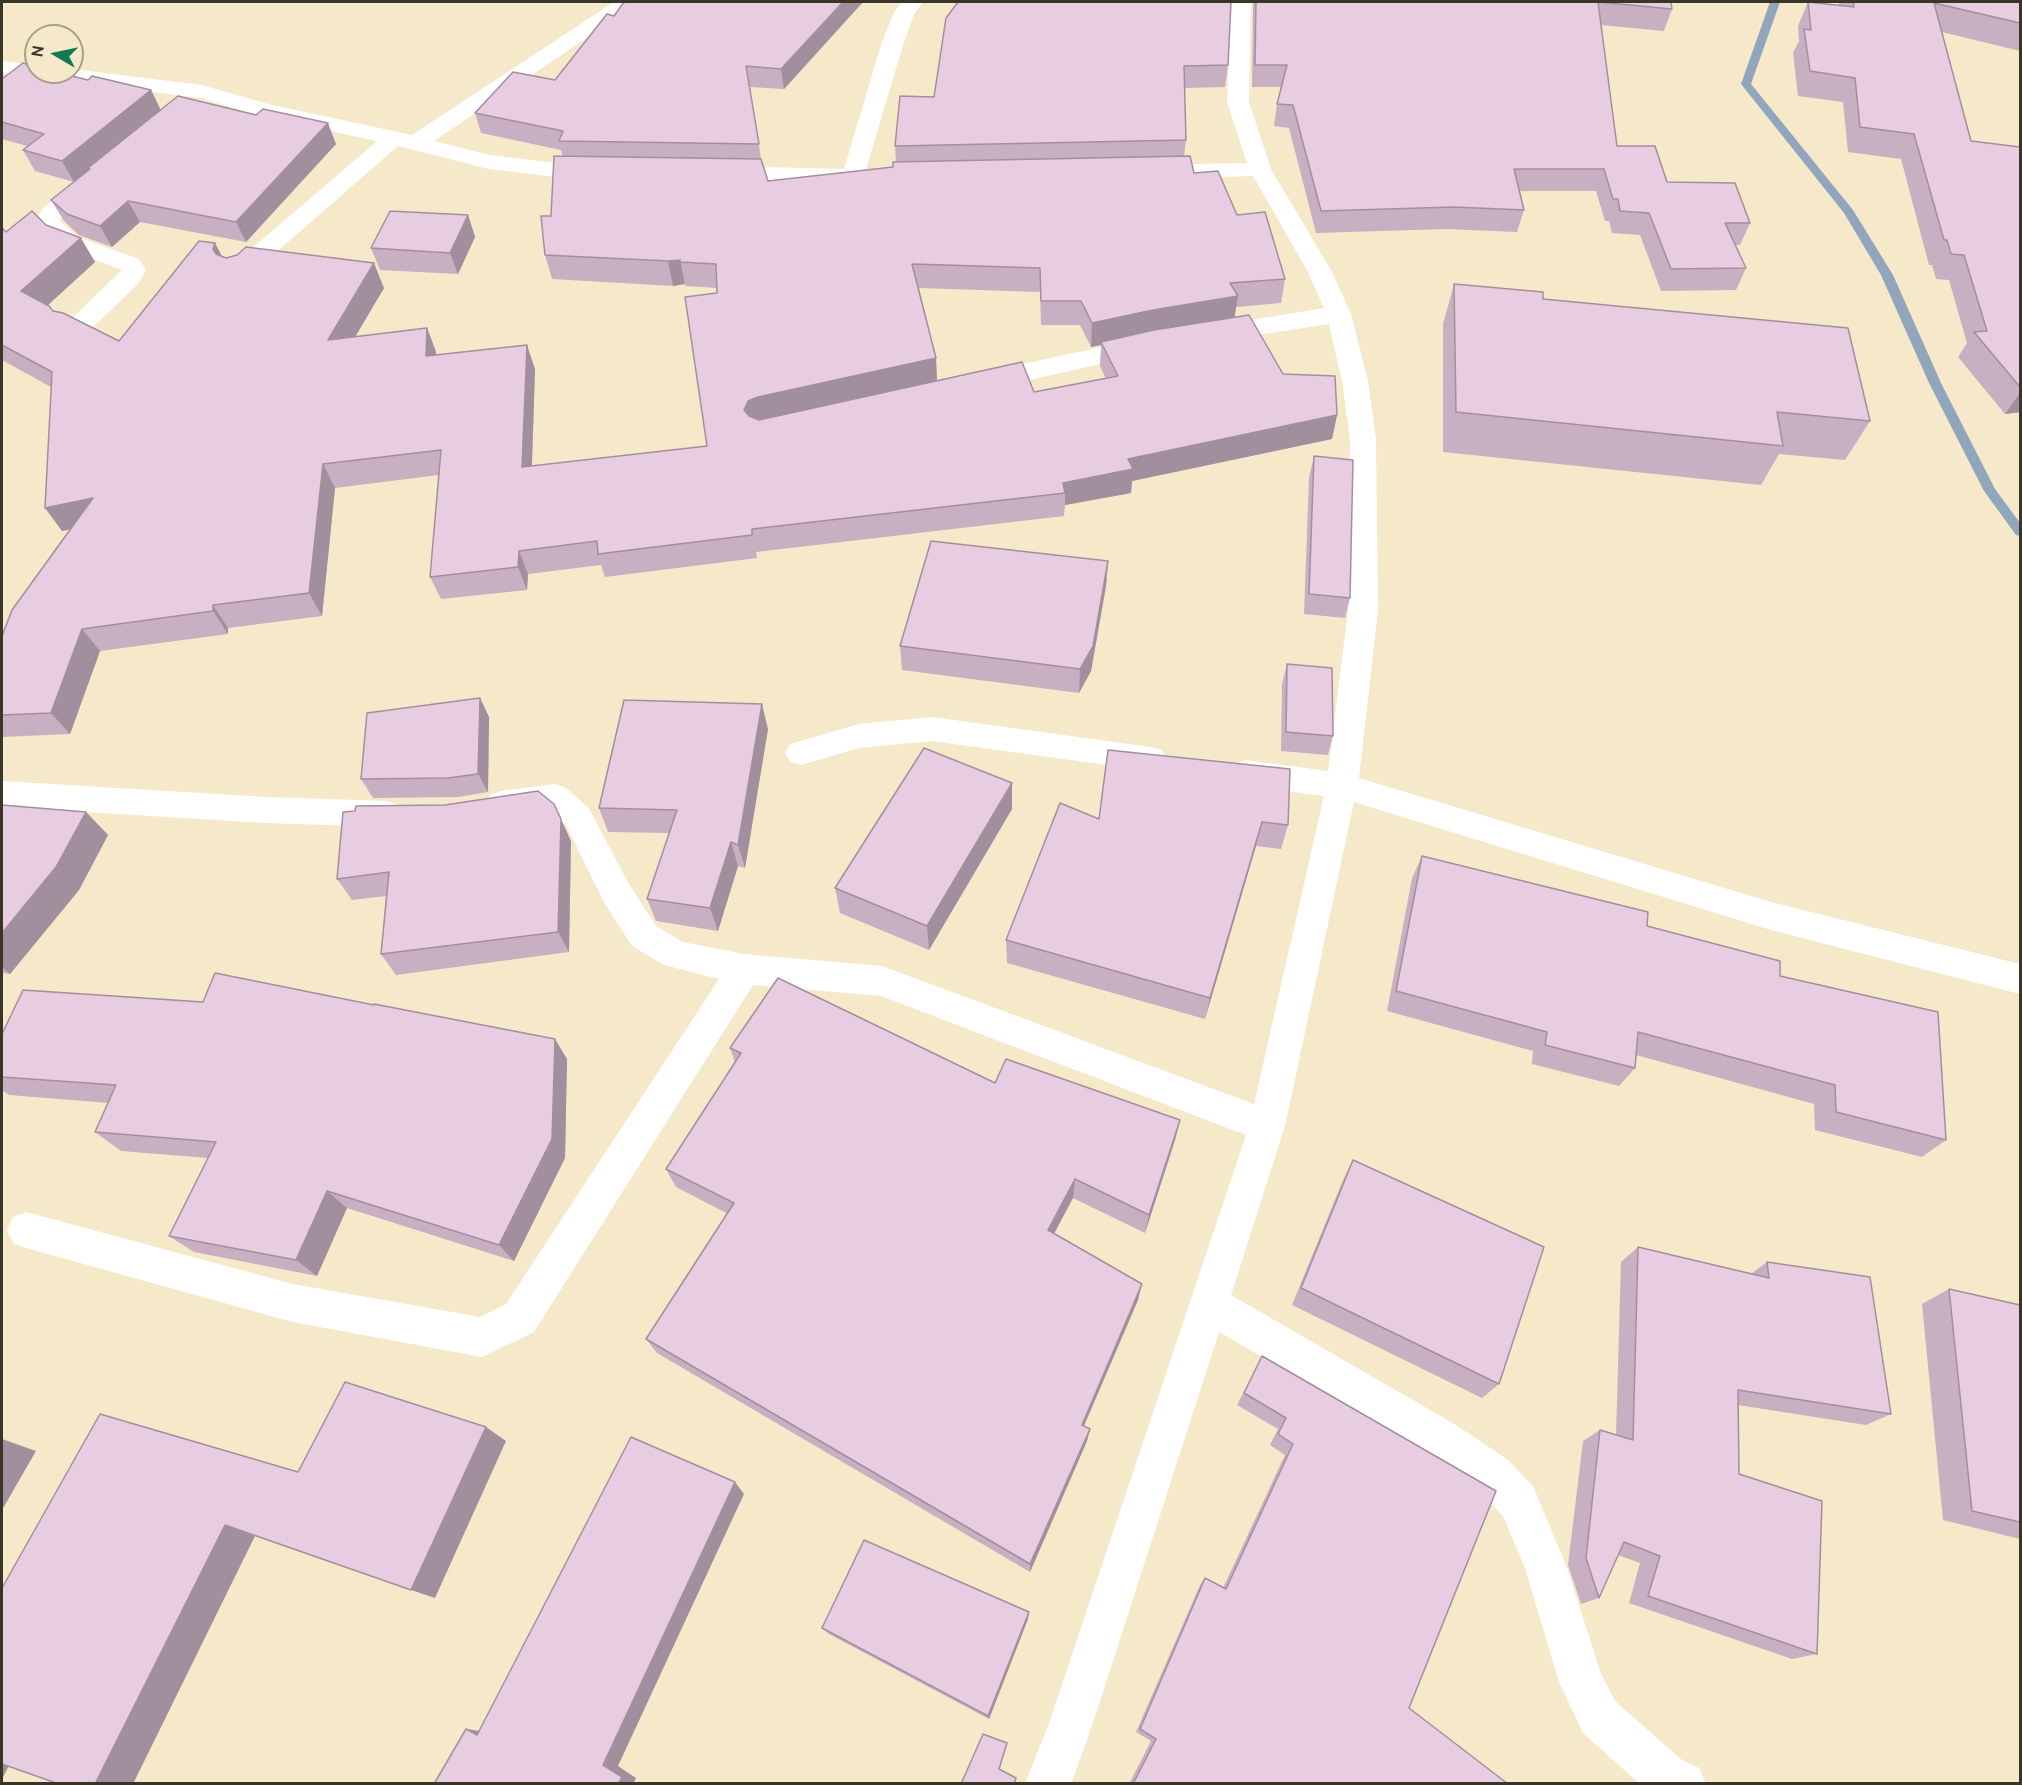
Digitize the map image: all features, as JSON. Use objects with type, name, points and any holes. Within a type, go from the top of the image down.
[{"type":"street","points":[[239,272],[405,140],[627,2]]},
{"type":"street","points":[[853,175],[892,45],[904,12],[913,2]]},
{"type":"street","points":[[1048,1784],[1070,1726],[1267,1126],[1342,786],[1363,610],[1363,439],[1355,381],[1339,314],[1320,272],[1260,170],[1238,102],[1241,2]]},
{"type":"street","points":[[2,67],[24,70]]},
{"type":"street","points":[[84,77],[202,92],[264,110],[405,140],[489,162],[564,171],[620,172]]},
{"type":"street","points":[[176,113],[202,92]]},
{"type":"street","points":[[78,327],[129,279],[134,270],[130,264],[70,242],[47,221],[51,213],[107,168]]},
{"type":"street","points":[[1132,173],[1260,170]]},
{"type":"street","points":[[699,173],[887,177]]},
{"type":"street","points":[[957,388],[1174,340],[1339,314]]},
{"type":"street","points":[[801,753],[859,736],[932,729],[1178,763]]},
{"type":"street","points":[[1213,768],[1342,786],[1771,916],[2020,979]]},
{"type":"street","points":[[2,794],[267,810],[419,814]]},
{"type":"street","points":[[469,810],[555,797],[577,816],[618,894],[644,936],[676,955],[744,969],[882,981],[1267,1126]]},
{"type":"street","points":[[26,1230],[293,1303],[482,1337],[520,1318],[744,969]]},
{"type":"street","points":[[1209,1304],[1442,1439],[1493,1475],[1518,1501],[1546,1568],[1581,1682],[1599,1716],[1666,1776],[1683,1784]]},
{"type":"building","points":[[624,2],[843,2],[781,69],[746,66],[759,144],[559,141],[563,131],[475,113],[513,72],[555,80],[607,14],[614,16]]},
{"type":"building","points":[[958,2],[1231,2],[1228,65],[1184,66],[1186,140],[895,146],[900,96],[934,97],[946,18]]},
{"type":"building","points":[[1256,2],[1598,2],[1617,146],[1655,146],[1667,182],[1735,183],[1750,223],[1725,223],[1746,268],[1671,269],[1649,213],[1620,211],[1618,199],[1613,199],[1604,169],[1514,169],[1524,210],[1454,207],[1321,211],[1293,105],[1277,104],[1287,65],[1255,65]]},
{"type":"building","points":[[1598,2],[1671,2],[1672,9]]},
{"type":"building","points":[[1808,2],[1854,7],[1853,2],[2020,2],[2020,23],[1934,3],[1971,141],[2020,147],[2020,387],[1974,332],[1987,331],[1964,255],[1951,254],[1947,240],[1944,240],[1914,134],[1860,127],[1855,78],[1810,71],[1804,29],[1811,30]]},
{"type":"building","points":[[23,63],[24,84],[84,84],[84,79],[88,80],[92,76],[151,90],[62,161],[23,150],[44,134],[2,122],[2,79]]},
{"type":"building","points":[[178,96],[256,115],[263,109],[328,123],[236,222],[128,201],[100,226],[67,214],[51,200],[90,169],[88,168]]},
{"type":"building","points":[[554,156],[761,159],[768,181],[893,167],[893,162],[1190,156],[1194,173],[1218,171],[1237,215],[1265,212],[1285,279],[1230,283],[1238,296],[1092,323],[1081,301],[1041,301],[1040,268],[912,264],[936,358],[758,397],[748,401],[744,410],[749,416],[759,420],[1022,362],[1034,392],[1118,376],[1101,342],[1154,330],[1249,315],[1283,374],[1335,376],[1337,415],[1128,459],[1133,469],[1063,483],[1065,493],[752,529],[752,535],[598,554],[597,541],[519,551],[518,567],[430,577],[441,450],[323,464],[309,593],[213,605],[213,611],[82,629],[51,713],[2,715],[2,636],[12,610],[93,498],[45,508],[52,372],[2,345],[2,228],[6,232],[32,211],[46,225],[81,238],[21,291],[49,306],[53,311],[63,313],[119,341],[199,241],[215,243],[213,249],[216,254],[226,258],[237,255],[246,247],[374,263],[328,340],[427,328],[426,356],[527,345],[522,467],[707,446],[685,297],[717,293],[716,264],[680,262],[680,260],[545,255],[541,216],[551,216]]},
{"type":"building","points":[[390,211],[468,215],[450,253],[371,248]]},
{"type":"building","points":[[1454,284],[1543,292],[1543,299],[1848,328],[1870,421],[1777,412],[1783,446],[1456,412]]},
{"type":"building","points":[[1314,456],[1353,460],[1350,598],[1309,594]]},
{"type":"building","points":[[931,541],[1108,561],[1093,646],[1080,669],[900,646]]},
{"type":"building","points":[[1287,664],[1332,668],[1333,736],[1286,732]]},
{"type":"building","points":[[480,698],[478,774],[448,778],[361,779],[367,713]]},
{"type":"building","points":[[624,700],[762,704],[738,845],[731,842],[710,908],[647,899],[677,810],[599,808]]},
{"type":"building","points":[[924,748],[1012,783],[927,926],[835,888]]},
{"type":"building","points":[[1108,750],[1290,769],[1288,825],[1262,822],[1210,998],[1006,940],[1060,803],[1099,819]]},
{"type":"building","points":[[538,791],[554,804],[561,819],[558,932],[381,954],[389,872],[337,879],[343,812],[355,811],[356,806],[445,805]]},
{"type":"building","points":[[2,805],[86,812],[56,867],[2,933]]},
{"type":"building","points":[[1422,856],[1648,912],[1647,926],[1780,961],[1780,976],[1938,1012],[1946,1140],[1836,1112],[1835,1085],[1638,1032],[1635,1068],[1545,1045],[1547,1032],[1396,991]]},
{"type":"building","points":[[215,973],[555,1039],[552,1139],[499,1245],[327,1191],[296,1260],[169,1236],[216,1142],[95,1132],[116,1085],[2,1077],[2,1034],[23,990],[203,1002]]},
{"type":"building","points":[[778,978],[995,1083],[1006,1059],[1180,1120],[1149,1215],[1075,1179],[1048,1230],[1142,1284],[1082,1425],[1090,1429],[1030,1564],[646,1339],[734,1203],[666,1169],[741,1053],[730,1048]]},
{"type":"building","points":[[1353,1160],[1544,1247],[1499,1384],[1301,1288]]},
{"type":"building","points":[[1638,1247],[1769,1278],[1767,1262],[1870,1277],[1891,1414],[1738,1390],[1739,1474],[1822,1501],[1817,1654],[1648,1596],[1660,1556],[1624,1542],[1599,1598],[1586,1558],[1600,1430],[1633,1440]]},
{"type":"building","points":[[1949,1289],[2020,1305],[2020,1522],[1972,1511]]},
{"type":"building","points":[[1262,1356],[1496,1491],[1409,1708],[1508,1784],[1133,1784],[1156,1739],[1140,1729],[1205,1578],[1226,1589],[1293,1444],[1278,1434],[1286,1418],[1244,1393]]},
{"type":"building","points":[[345,1382],[486,1427],[411,1590],[225,1525],[95,1784],[59,1784],[2,1764],[2,1588],[100,1414],[298,1472]]},
{"type":"building","points":[[631,1437],[735,1482],[603,1765],[622,1777],[618,1784],[434,1784],[466,1729],[477,1735]]},
{"type":"building","points":[[864,1540],[1029,1612],[988,1716],[822,1628]]},
{"type":"building","points":[[983,1734],[1007,1743],[999,1769],[1016,1778],[1014,1784],[961,1784]]},
{"type":"waterway","points":[[1775,2],[1746,84],[1849,212],[1887,275],[1935,383],[1990,491],[2020,532]]}]
